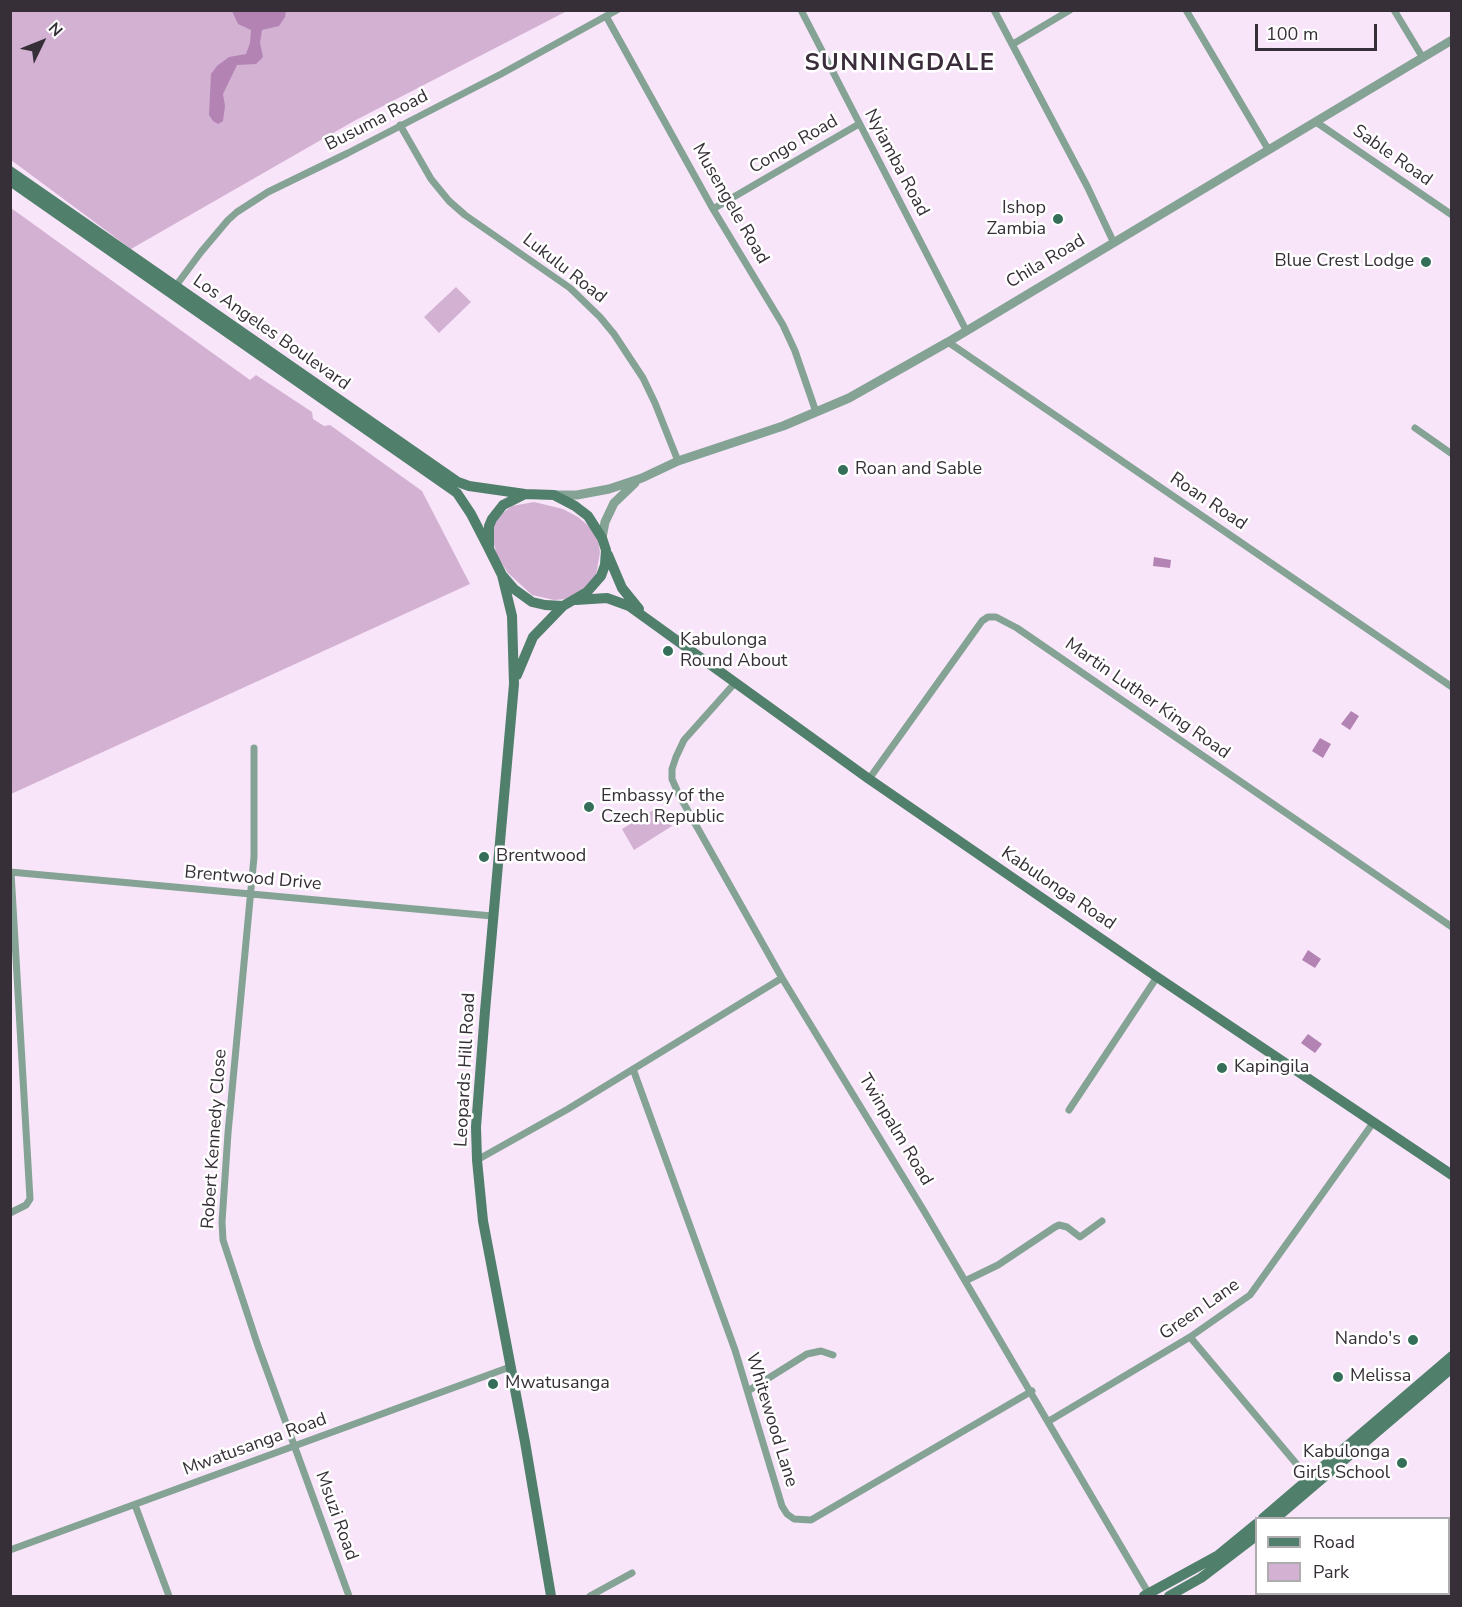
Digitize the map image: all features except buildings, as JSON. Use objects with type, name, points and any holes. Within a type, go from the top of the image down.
[{"type":"main road","name":"Los Angeles Boulevard","points":[[10,171],[458,482],[469,486],[525,494]]},
{"type":"main road","name":"Los Angeles Boulevard","points":[[10,181],[457,493],[489,549]]},
{"type":"main road","points":[[525,494],[554,495],[588,516],[602,538],[606,550],[605,565],[601,576],[587,592],[576,600],[563,606],[544,605],[532,602],[514,589],[502,575],[489,549],[489,526],[503,505],[525,494]]},
{"type":"main road","name":"Kabulonga Road","points":[[606,550],[626,594],[651,622]]},
{"type":"main road","name":"Leopards Hill Road","points":[[502,575],[512,616],[514,684],[492,916],[476,1127],[477,1160],[483,1221],[525,1442],[551,1596]]},
{"type":"main road","name":"Kabulonga Road","points":[[576,600],[598,598],[613,600],[629,606],[734,684],[869,779],[1157,977],[1452,1175]]},
{"type":"main road","name":"Leopards Hill Road","points":[[514,684],[533,637],[563,606]]},
{"type":"main road","points":[[1277,1517],[1312,1482],[1452,1356]]},
{"type":"main road","points":[[1264,1517],[1312,1482],[1452,1368]]},
{"type":"main road","points":[[1148,1596],[1217,1556],[1255,1526]]},
{"type":"main road","points":[[1169,1596],[1202,1578],[1255,1538]]},
{"type":"street","name":"Busuma Road","points":[[175,287],[201,252],[237,212],[268,192],[501,74],[617,10]]},
{"type":"street","name":"Nyiamba Road","points":[[801,10],[966,330]]},
{"type":"street","points":[[994,10],[1088,186],[1113,241]]},
{"type":"street","points":[[1013,44],[1070,10]]},
{"type":"street","points":[[1186,10],[1268,149]]},
{"type":"street","points":[[1394,10],[1423,58]]},
{"type":"street","name":"Musengele Road","points":[[606,16],[713,209],[783,325],[795,351],[816,412]]},
{"type":"street","name":"Chila Road","points":[[554,495],[577,495],[600,491],[642,478],[678,461],[746,439],[849,398],[948,342],[1113,241],[1452,40]]},
{"type":"street","name":"Sable Road","points":[[1316,122],[1452,215]]},
{"type":"street","name":"Congo Road","points":[[713,209],[859,124]]},
{"type":"street","name":"Lukulu Road","points":[[400,125],[431,179],[449,201],[465,215],[570,288],[615,334],[643,378],[678,461]]},
{"type":"street","name":"Roan Road","points":[[948,342],[1452,687]]},
{"type":"street","points":[[1415,428],[1452,454]]},
{"type":"street","name":"Chila Road","points":[[602,538],[614,504],[621,495],[642,478]]},
{"type":"street","name":"Martin Luther King Road","points":[[869,779],[982,621],[988,617],[996,617],[1017,628],[1452,927]]},
{"type":"street","name":"Twinpalm Road","points":[[734,684],[684,740],[672,769],[672,779],[782,978],[1032,1391],[1148,1596]]},
{"type":"street","name":"Robert Kennedy Close","points":[[254,748],[254,857],[228,1133],[222,1222],[223,1240],[254,1335],[295,1446]]},
{"type":"street","points":[[10,1213],[26,1205],[30,1199],[11,872]]},
{"type":"street","name":"Brentwood Drive","points":[[11,872],[492,916]]},
{"type":"street","points":[[1070,1110],[1157,977]]},
{"type":"street","points":[[477,1160],[782,978]]},
{"type":"street","name":"Whitewood Lane","points":[[633,1069],[748,1390],[782,1506],[794,1519],[803,1521],[822,1514],[1032,1391]]},
{"type":"street","name":"Green Lane","points":[[1049,1421],[1191,1337],[1240,1304],[1258,1287],[1373,1123]]},
{"type":"street","points":[[965,1281],[998,1265],[1055,1227],[1067,1227],[1080,1237],[1102,1221]]},
{"type":"street","points":[[1191,1337],[1312,1482]]},
{"type":"street","points":[[748,1390],[807,1354],[821,1351],[833,1355]]},
{"type":"street","name":"Mwatusanga Road","points":[[10,1550],[510,1367]]},
{"type":"street","name":"Msuzi Road","points":[[295,1446],[349,1596]]},
{"type":"street","points":[[135,1505],[169,1596]]},
{"type":"street","points":[[590,1596],[632,1573]]},
{"type":"green space","points":[[11,11],[567,11],[354,121],[131,249],[11,160]]},
{"type":"green space","points":[[11,208],[250,380],[256,375],[312,412],[313,419],[324,426],[330,425],[422,491],[470,584],[11,794]]},
{"type":"green space","points":[[456,287],[471,302],[439,333],[424,317]]},
{"type":"green space","points":[[534,502],[563,509],[578,517],[592,529],[598,540],[600,552],[596,576],[588,588],[566,599],[554,600],[532,595],[508,573],[497,556],[492,527],[499,516],[512,506]]},
{"type":"green space","points":[[660,806],[672,826],[634,850],[622,829]]},
{"type":"shaded area","points":[[232,11],[286,11],[279,26],[262,30],[260,43],[263,57],[256,64],[237,65],[223,94],[225,106],[223,121],[218,124],[209,115],[211,74],[229,57],[246,54],[250,43],[251,30],[238,24]]},
{"type":"shaded area","points":[[1154,557],[1171,560],[1170,568],[1153,566]]},
{"type":"shaded area","points":[[1351,711],[1359,716],[1350,730],[1341,724]]},
{"type":"shaded area","points":[[1320,738],[1331,744],[1323,758],[1312,751]]},
{"type":"shaded area","points":[[1308,950],[1321,959],[1315,968],[1302,960]]},
{"type":"shaded area","points":[[1308,1034],[1322,1044],[1315,1053],[1301,1043]]},
{"type":"place","name":"Ishop Zambia","points":[[1058,219]]},
{"type":"place","name":"Blue Crest Lodge","points":[[1426,262]]},
{"type":"place","name":"Roan and Sable","points":[[843,470]]},
{"type":"place","name":"Kabulonga Round About","points":[[668,651]]},
{"type":"place","name":"Embassy of the Czech Republic","points":[[589,807]]},
{"type":"place","name":"Brentwood","points":[[484,857]]},
{"type":"place","name":"Kapingila","points":[[1222,1068]]},
{"type":"place","name":"Nando's","points":[[1413,1340]]},
{"type":"place","name":"Melissa","points":[[1338,1377]]},
{"type":"place","name":"Mwatusanga","points":[[493,1384]]},
{"type":"place","name":"Kabulonga Girls School","points":[[1402,1463]]},
{"type":"district","name":"SUNNINGDALE","points":[[900,64]]}]
